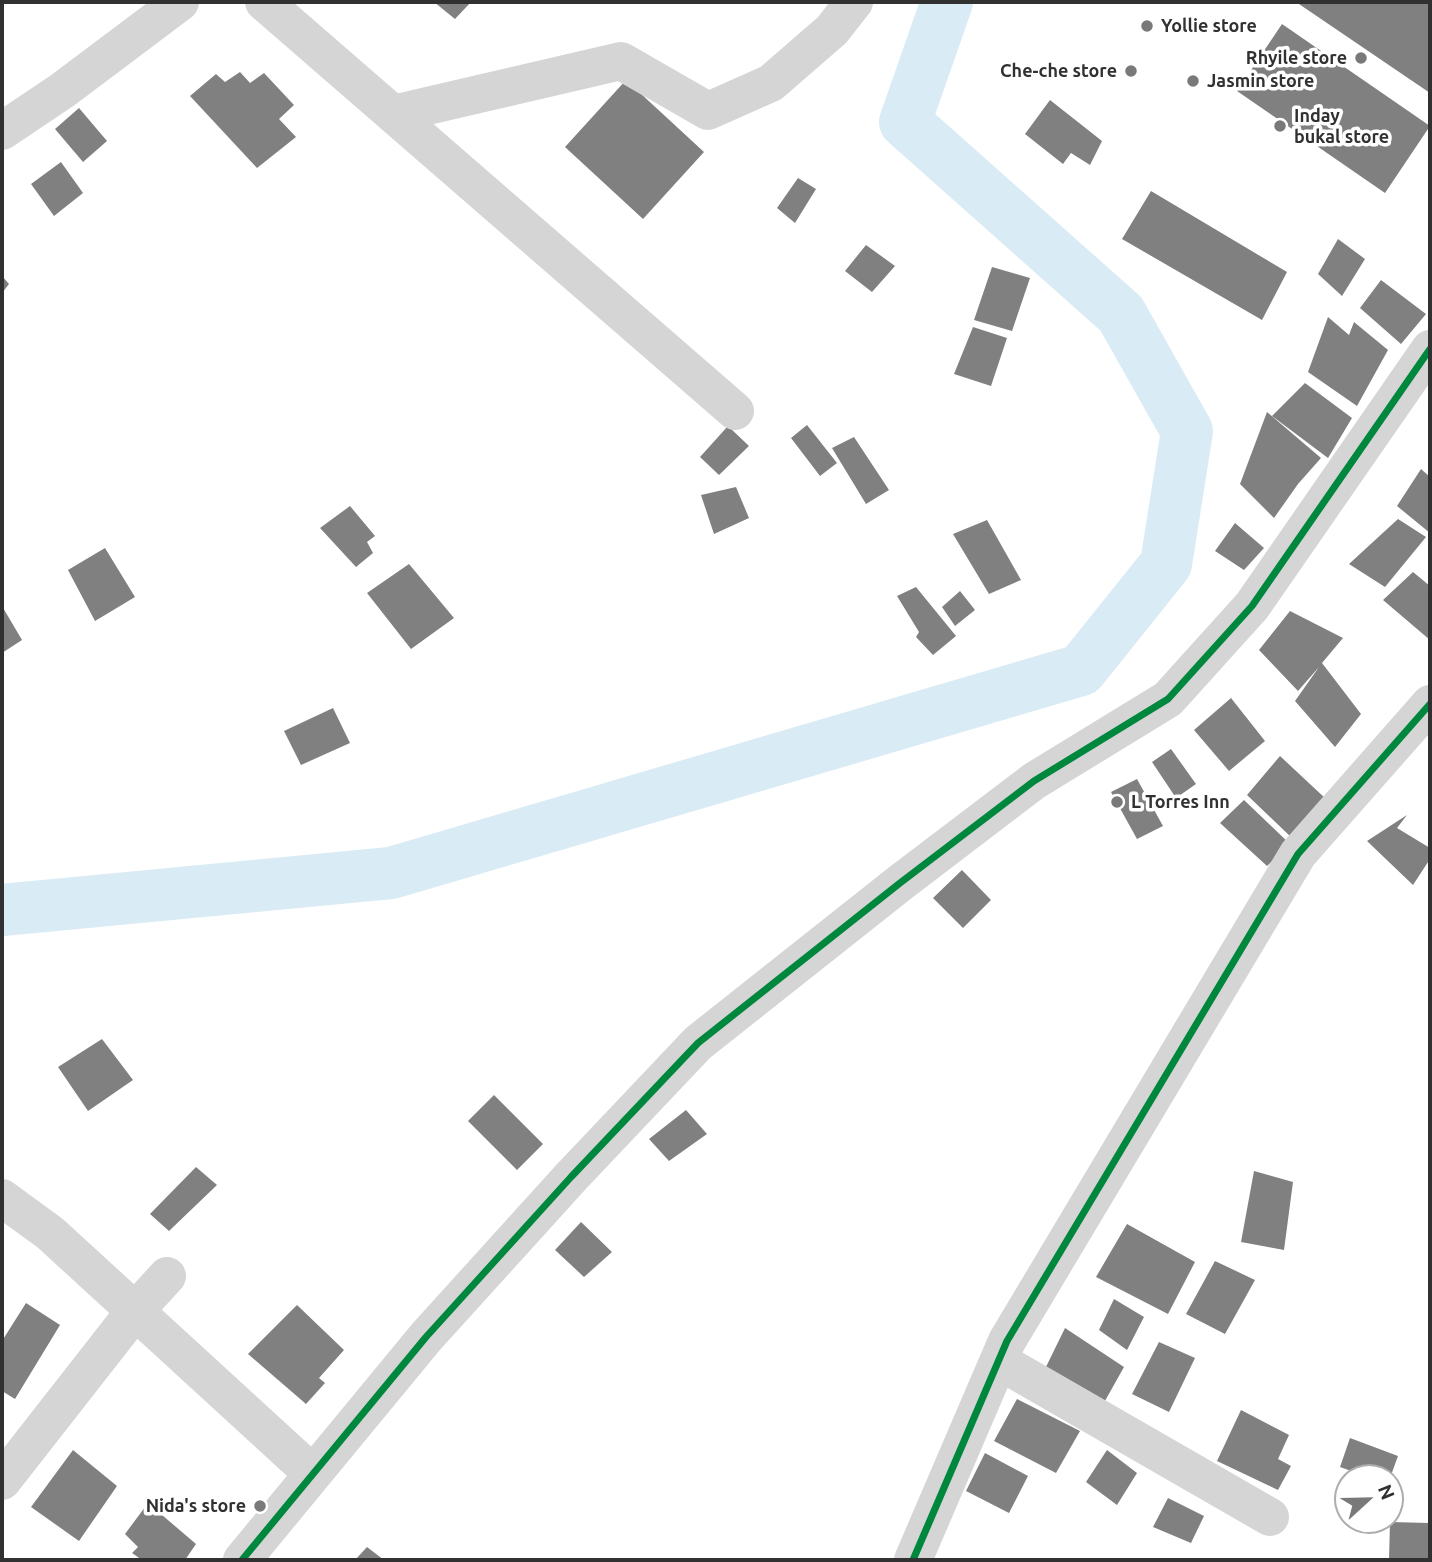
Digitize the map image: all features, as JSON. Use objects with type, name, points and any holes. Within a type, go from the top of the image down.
[{"type":"street","points":[[2,131],[63,90],[180,2]]},
{"type":"street","points":[[264,2],[735,411]]},
{"type":"street","points":[[393,114],[621,61],[708,111],[771,83],[832,30],[854,2]]},
{"type":"street","points":[[242,1560],[426,1337],[571,1177],[698,1043],[1034,780],[1168,699],[1252,606],[1429,351]]},
{"type":"street","points":[[913,1560],[1003,1351],[1298,854],[1430,704]]},
{"type":"street","points":[[2,1198],[50,1233],[313,1474]]},
{"type":"street","points":[[2,1481],[135,1311],[167,1276]]},
{"type":"street","points":[[1003,1351],[1270,1517]]},
{"type":"building","points":[[434,2],[471,2],[455,19]]},
{"type":"building","points":[[1296,2],[1430,2],[1430,93]]},
{"type":"building","points":[[1282,24],[1430,126],[1385,193],[1237,91]]},
{"type":"building","points":[[240,72],[250,83],[264,73],[294,105],[279,119],[296,137],[257,168],[190,96],[216,74],[225,82]]},
{"type":"building","points":[[626,80],[704,152],[643,219],[565,147]]},
{"type":"building","points":[[1050,100],[1102,141],[1090,165],[1071,153],[1063,164],[1025,134]]},
{"type":"building","points":[[79,108],[107,141],[83,162],[55,129]]},
{"type":"building","points":[[61,162],[83,193],[54,216],[31,184]]},
{"type":"building","points":[[798,178],[816,189],[795,223],[777,208]]},
{"type":"building","points":[[1151,191],[1287,272],[1262,320],[1122,239]]},
{"type":"building","points":[[1338,239],[1365,259],[1342,296],[1318,274]]},
{"type":"building","points":[[866,245],[895,266],[872,292],[845,271]]},
{"type":"building","points":[[992,267],[1030,278],[1012,331],[974,320]]},
{"type":"building","points":[[2,276],[9,284],[2,293]]},
{"type":"building","points":[[1381,280],[1426,314],[1401,344],[1360,308]]},
{"type":"building","points":[[1328,317],[1349,335],[1354,322],[1388,350],[1357,406],[1308,372]]},
{"type":"building","points":[[973,327],[1007,338],[991,386],[954,374]]},
{"type":"building","points":[[1305,383],[1352,418],[1328,458],[1272,416]]},
{"type":"building","points":[[1267,412],[1321,458],[1274,518],[1240,484]]},
{"type":"building","points":[[807,425],[837,463],[820,476],[791,438]]},
{"type":"building","points":[[728,426],[749,446],[719,475],[700,457]]},
{"type":"building","points":[[854,437],[889,490],[866,504],[832,448]]},
{"type":"building","points":[[1421,469],[1430,477],[1430,533],[1397,506]]},
{"type":"building","points":[[736,487],[749,518],[714,534],[701,495]]},
{"type":"building","points":[[350,506],[375,536],[367,542],[373,553],[356,567],[320,528]]},
{"type":"building","points":[[1398,519],[1426,537],[1385,587],[1349,564]]},
{"type":"building","points":[[987,520],[1021,580],[989,594],[953,534]]},
{"type":"building","points":[[1235,523],[1264,548],[1244,570],[1215,551]]},
{"type":"building","points":[[105,548],[135,597],[95,621],[68,570]]},
{"type":"building","points":[[409,564],[454,618],[411,649],[367,593]]},
{"type":"building","points":[[1413,572],[1430,586],[1430,640],[1383,600]]},
{"type":"building","points":[[916,587],[956,636],[933,655],[916,637],[919,632],[897,596]]},
{"type":"building","points":[[960,591],[975,610],[955,626],[942,607]]},
{"type":"building","points":[[2,606],[22,640],[2,653]]},
{"type":"building","points":[[1290,611],[1343,638],[1322,663],[1361,714],[1335,747],[1295,701],[1319,667],[1298,691],[1259,650]]},
{"type":"building","points":[[1231,698],[1265,741],[1229,771],[1194,730]]},
{"type":"building","points":[[333,708],[350,743],[301,765],[284,731]]},
{"type":"building","points":[[1171,749],[1196,784],[1176,798],[1152,762]]},
{"type":"building","points":[[1280,756],[1326,799],[1291,837],[1247,795]]},
{"type":"building","points":[[1137,779],[1163,826],[1137,839],[1111,792]]},
{"type":"building","points":[[1244,800],[1290,844],[1267,866],[1220,823]]},
{"type":"building","points":[[1407,815],[1397,828],[1430,848],[1430,859],[1413,885],[1367,841]]},
{"type":"building","points":[[962,870],[991,900],[963,928],[933,898]]},
{"type":"building","points":[[102,1039],[133,1080],[88,1111],[58,1067]]},
{"type":"building","points":[[494,1095],[543,1144],[517,1170],[468,1121]]},
{"type":"building","points":[[686,1110],[707,1134],[669,1161],[649,1139]]},
{"type":"building","points":[[196,1167],[217,1185],[169,1231],[150,1214]]},
{"type":"building","points":[[1254,1171],[1293,1182],[1284,1250],[1241,1242]]},
{"type":"building","points":[[581,1222],[612,1252],[584,1277],[555,1250]]},
{"type":"building","points":[[1127,1224],[1195,1262],[1168,1314],[1096,1277]]},
{"type":"building","points":[[1215,1261],[1255,1280],[1225,1334],[1186,1314]]},
{"type":"building","points":[[1114,1299],[1144,1317],[1127,1350],[1099,1330]]},
{"type":"building","points":[[26,1303],[60,1325],[15,1399],[2,1391],[2,1341]]},
{"type":"building","points":[[297,1305],[344,1350],[319,1378],[325,1383],[306,1404],[248,1354]]},
{"type":"building","points":[[1065,1328],[1124,1367],[1101,1408],[1043,1373]]},
{"type":"building","points":[[1159,1342],[1195,1358],[1169,1412],[1132,1394]]},
{"type":"building","points":[[1017,1399],[1080,1431],[1056,1473],[994,1441]]},
{"type":"building","points":[[1241,1410],[1289,1435],[1278,1459],[1291,1466],[1278,1490],[1217,1461]]},
{"type":"building","points":[[1350,1438],[1398,1456],[1395,1464],[1341,1464]]},
{"type":"building","points":[[73,1450],[117,1486],[79,1541],[31,1507]]},
{"type":"building","points":[[1107,1450],[1137,1473],[1117,1505],[1086,1482]]},
{"type":"building","points":[[985,1453],[1028,1476],[1009,1513],[966,1491]]},
{"type":"building","points":[[1168,1498],[1204,1516],[1191,1543],[1153,1527]]},
{"type":"building","points":[[148,1503],[196,1544],[185,1560],[142,1560],[132,1553],[138,1547],[125,1534]]},
{"type":"building","points":[[1404,1522],[1430,1523],[1429,1560],[1389,1560],[1390,1534],[1404,1534]]},
{"type":"building","points":[[367,1547],[384,1560],[355,1560]]},
{"type":"waterway","points":[[2,910],[391,873],[1081,670],[1166,564],[1187,431],[1121,314],[905,122],[947,2]]},
{"type":"cycle path","points":[[242,1560],[426,1337],[571,1177],[698,1043],[1034,781],[1168,699],[1252,606],[1430,349]]},
{"type":"cycle path","points":[[913,1560],[1007,1341],[1298,854],[1430,704]]},
{"type":"place","name":"Yollie store","points":[[1147,26]]},
{"type":"place","name":"Rhyile store","points":[[1361,58]]},
{"type":"place","name":"Che-che store","points":[[1131,71]]},
{"type":"place","name":"Jasmin store","points":[[1193,81]]},
{"type":"place","name":"Inday bukal store","points":[[1280,126]]},
{"type":"place","name":"L Torres Inn","points":[[1117,802]]},
{"type":"place","name":"Nida's store","points":[[260,1506]]}]
